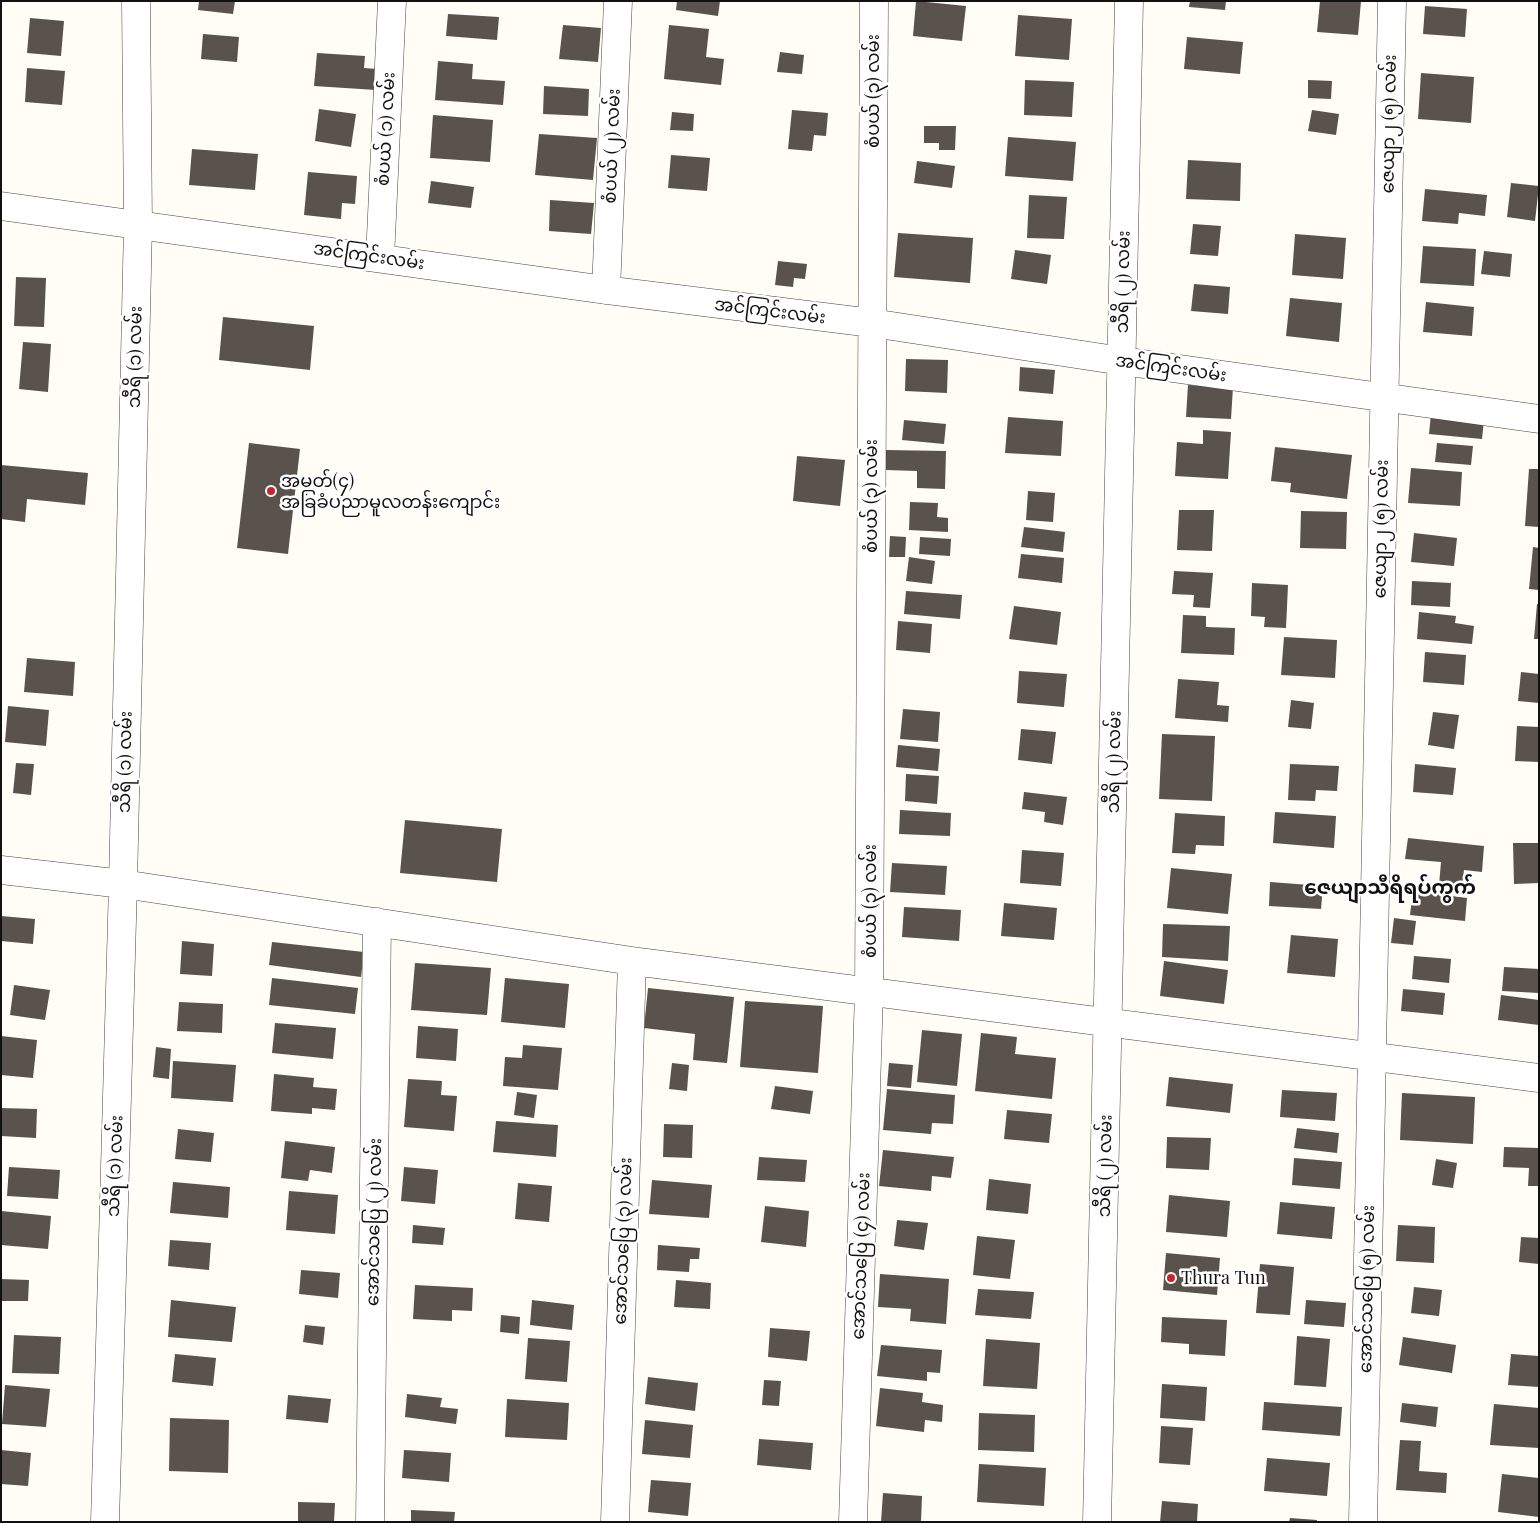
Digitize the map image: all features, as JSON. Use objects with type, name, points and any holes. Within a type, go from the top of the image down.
[{"type":"street","name":"သီရိ (၁) လမ်း","points":[[105,1522],[138,225],[136,1]]},
{"type":"street","name":"စံပယ် (၁) လမ်း","points":[[380,258],[392,1]]},
{"type":"street","name":"စံပယ် (၂) လမ်း","points":[[606,290],[618,1]]},
{"type":"street","name":"စံပယ် (၃) လမ်း","points":[[869,991],[874,1]]},
{"type":"street","name":"သီရိ (၂) လမ်း","points":[[1097,1522],[1130,1]]},
{"type":"street","name":"ဇေယျာ၂ (၅) လမ်း","points":[[1371,1056],[1392,1]]},
{"type":"street","name":"အင်ကြင်းလမ်း","points":[[1,206],[606,290],[872,323],[1122,361],[1539,419]]},
{"type":"street","points":[[1,870],[122,884],[632,961],[1539,1078]]},
{"type":"street","name":"အောင်သပြေ (၂) လမ်း","points":[[370,1522],[377,922]]},
{"type":"street","name":"အောင်သပြေ (၃) လမ်း","points":[[615,1522],[632,961]]},
{"type":"street","name":"အောင်သပြေ (၄) လမ်း","points":[[853,1522],[869,991]]},
{"type":"street","name":"အောင်သပြေ (၅) လမ်း","points":[[1363,1522],[1371,1056]]},
{"type":"building","points":[[199,1],[235,1],[233,14],[198,10]]},
{"type":"building","points":[[677,1],[720,1],[718,16],[676,10]]},
{"type":"building","points":[[916,1],[966,6],[962,41],[913,36]]},
{"type":"building","points":[[1190,1],[1226,1],[1225,10],[1189,7]]},
{"type":"building","points":[[1320,1],[1361,1],[1358,35],[1317,32]]},
{"type":"building","points":[[1425,6],[1467,9],[1465,37],[1423,34]]},
{"type":"building","points":[[448,14],[499,17],[497,40],[446,36]]},
{"type":"building","points":[[1018,15],[1072,19],[1069,60],[1015,56]]},
{"type":"building","points":[[30,18],[64,21],[61,56],[27,53]]},
{"type":"building","points":[[563,25],[601,28],[598,62],[559,59]]},
{"type":"building","points":[[669,25],[709,29],[706,57],[724,59],[721,85],[664,79]]},
{"type":"building","points":[[203,34],[239,37],[237,62],[201,59]]},
{"type":"building","points":[[1187,37],[1243,42],[1240,74],[1184,69]]},
{"type":"building","points":[[780,52],[804,55],[802,74],[777,72]]},
{"type":"building","points":[[317,53],[365,56],[364,68],[377,69],[376,90],[314,86]]},
{"type":"building","points":[[438,61],[473,64],[472,79],[505,81],[503,105],[435,100]]},
{"type":"building","points":[[27,68],[65,71],[62,105],[25,102]]},
{"type":"building","points":[[1421,73],[1474,77],[1471,123],[1418,119]]},
{"type":"building","points":[[1025,80],[1074,82],[1072,117],[1024,115]]},
{"type":"building","points":[[1308,80],[1332,81],[1331,99],[1308,98]]},
{"type":"building","points":[[544,86],[589,89],[588,116],[543,114]]},
{"type":"building","points":[[319,109],[356,114],[351,147],[315,141]]},
{"type":"building","points":[[792,110],[828,113],[826,136],[814,135],[812,151],[788,149]]},
{"type":"building","points":[[1312,110],[1339,114],[1336,135],[1308,131]]},
{"type":"building","points":[[672,112],[694,114],[693,131],[670,130]]},
{"type":"building","points":[[433,115],[493,120],[490,162],[430,158]]},
{"type":"building","points":[[924,126],[956,126],[955,150],[939,150],[939,143],[924,143]]},
{"type":"building","points":[[539,134],[597,138],[593,180],[535,175]]},
{"type":"building","points":[[1008,137],[1076,142],[1073,181],[1005,176]]},
{"type":"building","points":[[192,149],[258,154],[255,190],[189,185]]},
{"type":"building","points":[[671,155],[710,158],[707,191],[668,188]]},
{"type":"building","points":[[1188,160],[1241,163],[1240,201],[1186,199]]},
{"type":"building","points":[[917,161],[955,166],[952,188],[914,183]]},
{"type":"building","points":[[308,172],[357,176],[355,204],[342,203],[341,219],[304,215]]},
{"type":"building","points":[[431,181],[474,187],[471,208],[428,203]]},
{"type":"building","points":[[1511,183],[1539,186],[1535,221],[1507,217]]},
{"type":"building","points":[[1425,189],[1487,195],[1485,216],[1459,213],[1458,224],[1422,221]]},
{"type":"building","points":[[1029,195],[1067,197],[1064,239],[1027,238]]},
{"type":"building","points":[[550,200],[594,203],[591,234],[549,231]]},
{"type":"building","points":[[1193,224],[1221,226],[1218,256],[1190,254]]},
{"type":"building","points":[[898,233],[973,238],[970,283],[894,277]]},
{"type":"building","points":[[1295,234],[1346,238],[1343,279],[1292,275]]},
{"type":"building","points":[[1423,246],[1476,249],[1474,286],[1420,283]]},
{"type":"building","points":[[1015,250],[1051,255],[1047,284],[1011,279]]},
{"type":"building","points":[[1484,251],[1512,254],[1510,277],[1481,274]]},
{"type":"building","points":[[778,261],[807,264],[805,279],[794,278],[793,287],[775,285]]},
{"type":"building","points":[[16,277],[46,278],[44,327],[14,326]]},
{"type":"building","points":[[1194,284],[1230,287],[1228,314],[1191,311]]},
{"type":"building","points":[[1290,298],[1342,303],[1339,342],[1286,336]]},
{"type":"building","points":[[1426,302],[1474,307],[1472,336],[1423,332]]},
{"type":"building","points":[[223,317],[314,326],[310,370],[219,360]]},
{"type":"building","points":[[23,342],[51,344],[48,392],[19,389]]},
{"type":"building","points":[[906,359],[948,360],[947,393],[905,391]]},
{"type":"building","points":[[1020,367],[1055,370],[1053,394],[1019,391]]},
{"type":"building","points":[[1188,385],[1233,387],[1231,419],[1186,417]]},
{"type":"building","points":[[1431,414],[1484,419],[1482,439],[1429,434]]},
{"type":"building","points":[[1008,417],[1063,421],[1061,456],[1005,453]]},
{"type":"building","points":[[904,420],[946,424],[944,444],[902,440]]},
{"type":"building","points":[[1203,430],[1231,432],[1228,479],[1175,476],[1177,442],[1203,444]]},
{"type":"building","points":[[249,443],[300,449],[288,554],[237,548]]},
{"type":"building","points":[[1437,443],[1473,446],[1471,465],[1435,462]]},
{"type":"building","points":[[1275,447],[1352,455],[1347,499],[1290,492],[1291,483],[1271,481]]},
{"type":"building","points":[[886,450],[946,451],[945,489],[917,488],[917,471],[886,470]]},
{"type":"building","points":[[797,456],[845,460],[840,506],[793,501]]},
{"type":"building","points":[[1,465],[88,473],[85,505],[27,499],[25,522],[1,519]]},
{"type":"building","points":[[1411,468],[1462,472],[1460,506],[1408,503]]},
{"type":"building","points":[[1529,469],[1539,469],[1539,527],[1525,526]]},
{"type":"building","points":[[1028,491],[1055,493],[1053,522],[1026,520]]},
{"type":"building","points":[[910,502],[938,503],[937,517],[948,518],[948,532],[909,530]]},
{"type":"building","points":[[1179,510],[1214,510],[1212,551],[1177,550]]},
{"type":"building","points":[[1301,511],[1347,512],[1346,549],[1300,548]]},
{"type":"building","points":[[1024,527],[1065,532],[1063,552],[1021,547]]},
{"type":"building","points":[[1414,533],[1457,538],[1454,566],[1411,562]]},
{"type":"building","points":[[890,536],[906,537],[905,557],[889,557]]},
{"type":"building","points":[[920,537],[951,539],[950,556],[919,554]]},
{"type":"building","points":[[1533,547],[1539,548],[1539,590],[1529,589]]},
{"type":"building","points":[[1021,554],[1064,558],[1062,583],[1018,578]]},
{"type":"building","points":[[909,557],[935,561],[932,584],[906,581]]},
{"type":"building","points":[[1174,571],[1213,573],[1210,608],[1193,607],[1194,595],[1172,594]]},
{"type":"building","points":[[1412,581],[1451,583],[1450,607],[1411,605]]},
{"type":"building","points":[[1252,583],[1288,585],[1286,628],[1264,627],[1265,617],[1251,616]]},
{"type":"building","points":[[906,591],[962,595],[960,619],[904,614]]},
{"type":"building","points":[[1537,604],[1539,604],[1539,639],[1534,639]]},
{"type":"building","points":[[1014,606],[1061,612],[1057,645],[1009,639]]},
{"type":"building","points":[[1419,612],[1456,616],[1455,623],[1474,626],[1472,644],[1417,639]]},
{"type":"building","points":[[1183,615],[1206,616],[1206,627],[1235,628],[1234,655],[1181,653]]},
{"type":"building","points":[[898,621],[932,624],[930,653],[896,650]]},
{"type":"building","points":[[1284,637],[1337,640],[1335,678],[1281,675]]},
{"type":"building","points":[[1425,652],[1466,655],[1464,685],[1423,682]]},
{"type":"building","points":[[27,658],[75,662],[73,696],[24,692]]},
{"type":"building","points":[[1019,671],[1067,674],[1064,707],[1017,703]]},
{"type":"building","points":[[1521,672],[1539,674],[1539,703],[1518,701]]},
{"type":"building","points":[[1178,679],[1219,682],[1217,705],[1229,706],[1228,722],[1175,718]]},
{"type":"building","points":[[1291,700],[1314,703],[1311,729],[1288,727]]},
{"type":"building","points":[[8,706],[49,710],[46,746],[5,742]]},
{"type":"building","points":[[903,709],[940,712],[938,742],[900,739]]},
{"type":"building","points":[[1433,712],[1459,715],[1454,749],[1428,745]]},
{"type":"building","points":[[1517,726],[1539,727],[1539,762],[1515,761]]},
{"type":"building","points":[[1021,729],[1056,732],[1052,764],[1018,760]]},
{"type":"building","points":[[1162,734],[1215,736],[1212,801],[1159,799]]},
{"type":"building","points":[[898,745],[940,749],[938,771],[896,767]]},
{"type":"building","points":[[16,763],[34,764],[31,795],[13,793]]},
{"type":"building","points":[[1290,764],[1339,766],[1337,791],[1316,790],[1315,801],[1288,800]]},
{"type":"building","points":[[1415,764],[1456,768],[1453,795],[1413,792]]},
{"type":"building","points":[[906,774],[939,776],[937,804],[905,801]]},
{"type":"building","points":[[1024,792],[1067,797],[1063,825],[1044,822],[1045,812],[1022,809]]},
{"type":"building","points":[[900,810],[951,813],[950,836],[899,834]]},
{"type":"building","points":[[1275,812],[1336,816],[1334,848],[1273,843]]},
{"type":"building","points":[[1175,813],[1225,816],[1224,846],[1196,845],[1195,854],[1172,853]]},
{"type":"building","points":[[405,820],[502,829],[497,882],[400,873]]},
{"type":"building","points":[[1408,838],[1484,846],[1482,872],[1464,870],[1462,887],[1439,885],[1441,862],[1405,859]]},
{"type":"building","points":[[1513,843],[1539,843],[1539,883],[1514,884]]},
{"type":"building","points":[[1022,850],[1064,853],[1061,886],[1020,883]]},
{"type":"building","points":[[892,863],[947,866],[945,895],[890,892]]},
{"type":"building","points":[[1171,868],[1232,874],[1228,914],[1167,908]]},
{"type":"building","points":[[1270,882],[1323,886],[1321,909],[1269,906]]},
{"type":"building","points":[[1413,891],[1467,898],[1465,921],[1410,915]]},
{"type":"building","points":[[1004,903],[1057,908],[1054,940],[1001,936]]},
{"type":"building","points":[[904,907],[961,910],[959,941],[902,937]]},
{"type":"building","points":[[1,916],[35,919],[33,944],[1,941]]},
{"type":"building","points":[[1394,918],[1416,921],[1413,945],[1391,943]]},
{"type":"building","points":[[1163,924],[1230,926],[1228,961],[1162,957]]},
{"type":"building","points":[[1291,935],[1338,939],[1335,977],[1287,973]]},
{"type":"building","points":[[182,941],[214,944],[212,976],[180,974]]},
{"type":"building","points":[[272,942],[364,952],[361,977],[269,965]]},
{"type":"building","points":[[1414,956],[1451,959],[1449,983],[1412,979]]},
{"type":"building","points":[[1164,961],[1228,970],[1224,1004],[1160,996]]},
{"type":"building","points":[[415,963],[491,968],[487,1015],[411,1010]]},
{"type":"building","points":[[1504,967],[1539,969],[1539,993],[1502,991]]},
{"type":"building","points":[[272,978],[358,988],[355,1014],[269,1005]]},
{"type":"building","points":[[505,978],[569,984],[565,1028],[501,1022]]},
{"type":"building","points":[[14,985],[50,990],[45,1020],[10,1015]]},
{"type":"building","points":[[648,988],[734,997],[727,1063],[693,1060],[695,1034],[644,1028]]},
{"type":"building","points":[[1403,989],[1445,993],[1443,1015],[1401,1011]]},
{"type":"building","points":[[1501,995],[1539,1000],[1539,1025],[1498,1020]]},
{"type":"building","points":[[745,1001],[823,1006],[818,1073],[740,1067]]},
{"type":"building","points":[[179,1002],[223,1004],[222,1033],[177,1031]]},
{"type":"building","points":[[275,1023],[336,1028],[333,1059],[272,1053]]},
{"type":"building","points":[[418,1026],[458,1029],[456,1061],[416,1058]]},
{"type":"building","points":[[922,1030],[962,1034],[957,1086],[917,1082]]},
{"type":"building","points":[[981,1033],[1017,1037],[1015,1054],[1056,1058],[1052,1099],[975,1091]]},
{"type":"building","points":[[1,1036],[37,1040],[33,1078],[1,1075]]},
{"type":"building","points":[[523,1045],[562,1048],[558,1090],[503,1086],[505,1057],[522,1058]]},
{"type":"building","points":[[156,1047],[171,1049],[169,1079],[153,1077]]},
{"type":"building","points":[[173,1061],[236,1065],[233,1102],[171,1098]]},
{"type":"building","points":[[672,1063],[689,1065],[687,1091],[669,1089]]},
{"type":"building","points":[[889,1063],[913,1065],[911,1088],[887,1086]]},
{"type":"building","points":[[274,1074],[314,1078],[313,1087],[337,1089],[335,1110],[312,1108],[312,1114],[271,1111]]},
{"type":"building","points":[[1169,1077],[1233,1084],[1230,1113],[1166,1106]]},
{"type":"building","points":[[408,1079],[442,1081],[441,1095],[457,1096],[454,1131],[404,1127]]},
{"type":"building","points":[[775,1086],[813,1091],[810,1114],[771,1109]]},
{"type":"building","points":[[887,1089],[955,1095],[953,1124],[932,1123],[931,1134],[883,1130]]},
{"type":"building","points":[[1282,1090],[1337,1093],[1335,1121],[1280,1117]]},
{"type":"building","points":[[517,1092],[537,1095],[534,1118],[514,1115]]},
{"type":"building","points":[[1402,1093],[1475,1097],[1473,1144],[1400,1140]]},
{"type":"building","points":[[1,1108],[37,1109],[36,1138],[1,1136]]},
{"type":"building","points":[[1007,1110],[1052,1114],[1049,1143],[1004,1139]]},
{"type":"building","points":[[496,1121],[558,1125],[556,1157],[493,1152]]},
{"type":"building","points":[[664,1124],[693,1125],[692,1158],[663,1157]]},
{"type":"building","points":[[1297,1128],[1339,1133],[1337,1153],[1294,1148]]},
{"type":"building","points":[[178,1129],[214,1133],[211,1162],[175,1159]]},
{"type":"building","points":[[1167,1137],[1211,1138],[1209,1170],[1166,1168]]},
{"type":"building","points":[[285,1141],[335,1147],[332,1173],[310,1170],[308,1181],[281,1178]]},
{"type":"building","points":[[1504,1147],[1539,1148],[1539,1186],[1528,1186],[1529,1168],[1503,1167]]},
{"type":"building","points":[[883,1150],[954,1157],[951,1178],[932,1176],[931,1191],[879,1186]]},
{"type":"building","points":[[759,1157],[807,1160],[805,1182],[757,1180]]},
{"type":"building","points":[[1294,1158],[1342,1162],[1340,1189],[1292,1185]]},
{"type":"building","points":[[1436,1159],[1457,1163],[1453,1188],[1432,1185]]},
{"type":"building","points":[[9,1167],[60,1170],[58,1199],[7,1196]]},
{"type":"building","points":[[404,1167],[438,1170],[435,1204],[401,1201]]},
{"type":"building","points":[[989,1179],[1031,1184],[1028,1214],[986,1210]]},
{"type":"building","points":[[652,1180],[712,1185],[709,1218],[649,1214]]},
{"type":"building","points":[[173,1182],[230,1187],[228,1218],[170,1213]]},
{"type":"building","points":[[518,1183],[552,1186],[549,1222],[515,1219]]},
{"type":"building","points":[[289,1191],[338,1195],[335,1234],[286,1230]]},
{"type":"building","points":[[1169,1195],[1230,1201],[1227,1237],[1166,1232]]},
{"type":"building","points":[[1280,1202],[1335,1207],[1332,1239],[1277,1234]]},
{"type":"building","points":[[765,1206],[809,1211],[806,1247],[761,1242]]},
{"type":"building","points":[[1,1211],[51,1216],[48,1249],[1,1245]]},
{"type":"building","points":[[897,1220],[928,1223],[924,1250],[894,1246]]},
{"type":"building","points":[[413,1225],[445,1228],[443,1245],[412,1243]]},
{"type":"building","points":[[1398,1225],[1435,1227],[1434,1263],[1396,1261]]},
{"type":"building","points":[[977,1236],[1015,1240],[1010,1279],[973,1275]]},
{"type":"building","points":[[1521,1237],[1539,1238],[1539,1264],[1519,1262]]},
{"type":"building","points":[[170,1240],[211,1243],[209,1270],[168,1266]]},
{"type":"building","points":[[658,1245],[700,1248],[699,1259],[690,1259],[689,1272],[657,1270]]},
{"type":"building","points":[[1166,1253],[1220,1258],[1217,1295],[1163,1290]]},
{"type":"building","points":[[1260,1264],[1294,1267],[1290,1315],[1256,1313]]},
{"type":"building","points":[[301,1270],[340,1273],[338,1298],[299,1294]]},
{"type":"building","points":[[880,1274],[949,1279],[946,1324],[910,1321],[911,1309],[878,1307]]},
{"type":"building","points":[[1,1279],[29,1280],[28,1301],[1,1301]]},
{"type":"building","points":[[676,1280],[711,1283],[710,1309],[674,1307]]},
{"type":"building","points":[[415,1285],[473,1288],[472,1311],[452,1310],[452,1321],[413,1319]]},
{"type":"building","points":[[1414,1287],[1442,1290],[1439,1316],[1411,1313]]},
{"type":"building","points":[[978,1289],[1034,1292],[1031,1319],[975,1315]]},
{"type":"building","points":[[171,1300],[236,1307],[232,1342],[168,1337]]},
{"type":"building","points":[[532,1300],[574,1305],[572,1330],[530,1325]]},
{"type":"building","points":[[1306,1300],[1346,1303],[1344,1327],[1304,1324]]},
{"type":"building","points":[[501,1315],[520,1317],[519,1334],[500,1332]]},
{"type":"building","points":[[1162,1317],[1227,1320],[1225,1356],[1189,1354],[1189,1344],[1161,1342]]},
{"type":"building","points":[[305,1325],[325,1327],[323,1345],[303,1342]]},
{"type":"building","points":[[770,1328],[810,1331],[807,1361],[768,1357]]},
{"type":"building","points":[[14,1335],[61,1337],[59,1374],[12,1373]]},
{"type":"building","points":[[1297,1336],[1330,1339],[1326,1387],[1294,1385]]},
{"type":"building","points":[[1403,1337],[1456,1345],[1452,1373],[1399,1365]]},
{"type":"building","points":[[528,1338],[570,1341],[567,1382],[525,1379]]},
{"type":"building","points":[[986,1339],[1040,1343],[1037,1389],[983,1386]]},
{"type":"building","points":[[881,1345],[942,1350],[940,1373],[927,1372],[927,1381],[877,1376]]},
{"type":"building","points":[[175,1354],[216,1358],[213,1386],[172,1382]]},
{"type":"building","points":[[1511,1354],[1539,1356],[1539,1387],[1508,1385]]},
{"type":"building","points":[[648,1377],[698,1383],[695,1411],[645,1404]]},
{"type":"building","points":[[764,1380],[781,1381],[779,1406],[762,1405]]},
{"type":"building","points":[[1162,1384],[1207,1387],[1205,1421],[1160,1418]]},
{"type":"building","points":[[5,1385],[50,1389],[46,1427],[2,1424]]},
{"type":"building","points":[[880,1388],[923,1393],[922,1402],[943,1405],[942,1422],[925,1420],[924,1432],[876,1426]]},
{"type":"building","points":[[407,1394],[442,1398],[440,1407],[458,1409],[456,1424],[405,1417]]},
{"type":"building","points":[[288,1395],[331,1399],[328,1423],[286,1419]]},
{"type":"building","points":[[507,1399],[569,1403],[567,1440],[505,1437]]},
{"type":"building","points":[[1264,1402],[1342,1407],[1340,1436],[1262,1430]]},
{"type":"building","points":[[1402,1403],[1438,1407],[1436,1427],[1400,1422]]},
{"type":"building","points":[[1494,1404],[1539,1408],[1539,1448],[1490,1445]]},
{"type":"building","points":[[979,1413],[1035,1415],[1034,1452],[978,1450]]},
{"type":"building","points":[[170,1418],[229,1420],[228,1473],[169,1471]]},
{"type":"building","points":[[645,1420],[693,1425],[690,1458],[642,1454]]},
{"type":"building","points":[[1161,1426],[1193,1428],[1190,1465],[1159,1463]]},
{"type":"building","points":[[759,1439],[813,1443],[811,1470],[757,1465]]},
{"type":"building","points":[[1400,1440],[1421,1441],[1419,1471],[1447,1473],[1446,1493],[1396,1490]]},
{"type":"building","points":[[1,1450],[31,1453],[28,1486],[1,1484]]},
{"type":"building","points":[[404,1450],[451,1453],[449,1482],[402,1478]]},
{"type":"building","points":[[1267,1458],[1330,1463],[1327,1496],[1264,1491]]},
{"type":"building","points":[[979,1464],[1046,1468],[1044,1506],[977,1502]]},
{"type":"building","points":[[1502,1474],[1539,1478],[1539,1517],[1498,1512]]},
{"type":"building","points":[[651,1480],[691,1483],[688,1516],[648,1512]]},
{"type":"building","points":[[883,1493],[922,1496],[921,1522],[881,1522]]},
{"type":"building","points":[[1162,1501],[1198,1504],[1197,1522],[1160,1522]]},
{"type":"building","points":[[298,1502],[335,1503],[334,1522],[298,1522]]},
{"type":"building","points":[[411,1510],[455,1512],[454,1522],[411,1522]]},
{"type":"building","points":[[1290,1518],[1317,1520],[1317,1522],[1289,1522]]},
{"type":"place","name":"အမှတ်(၄) အခြခံပညာမူလတန်းကျောင်း","points":[[271,491]]},
{"type":"place","name":"Thura Tun","points":[[1171,1278]]},
{"type":"district","name":"ဇေယျာသီရိရပ်ကွက်","points":[[1390,888]]}]
